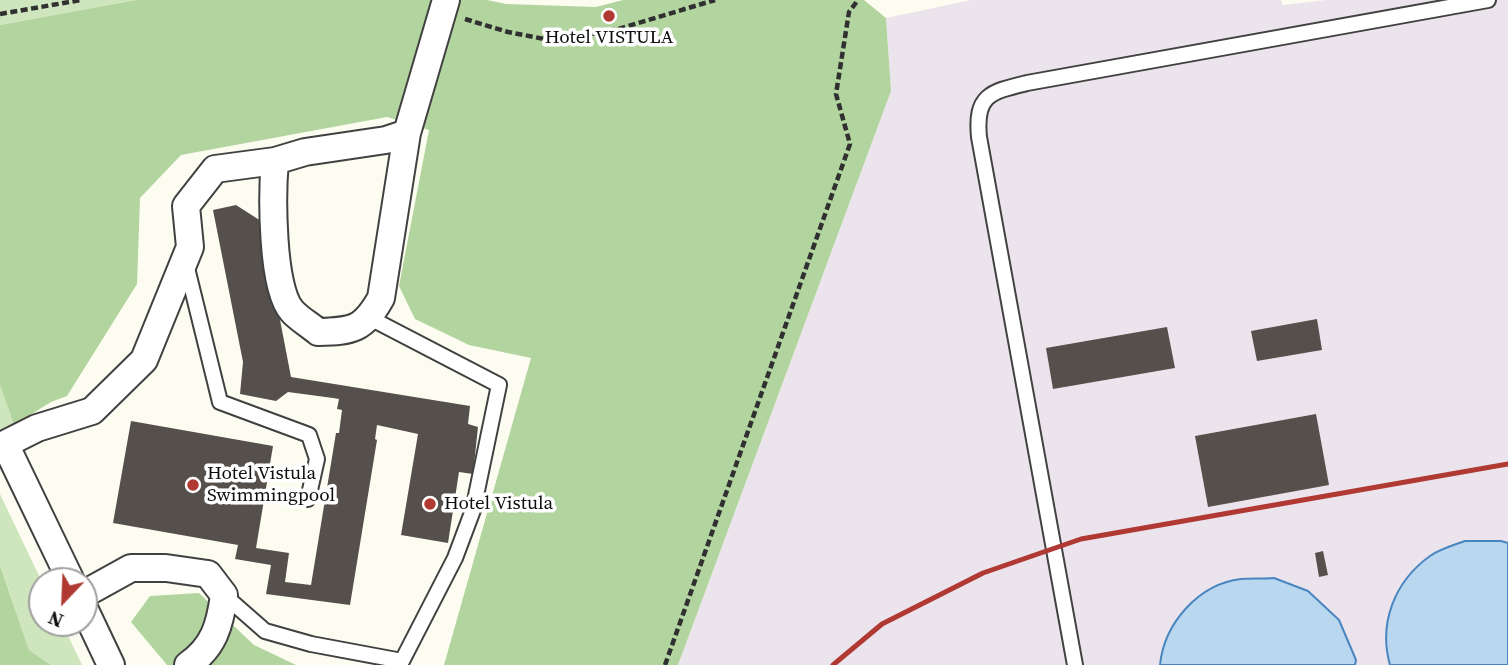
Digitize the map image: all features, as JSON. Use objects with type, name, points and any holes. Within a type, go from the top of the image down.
[{"type":"street","points":[[275,161],[272,191],[273,232],[282,286],[291,310],[318,332],[348,331],[370,318],[381,298],[407,133],[452,8]]},
{"type":"street","points":[[64,567],[5,444],[37,428],[92,411],[144,360],[190,247],[186,206],[215,169],[275,161],[305,152],[407,133]]},
{"type":"street","points":[[98,586],[131,568],[166,568],[208,574],[224,595],[219,628],[200,657],[188,665]]},
{"type":"street","points":[[98,637],[111,665]]},
{"type":"lane","points":[[1075,665],[979,137],[977,119],[980,106],[988,96],[998,90],[1027,83],[1488,0]]},
{"type":"lane","points":[[184,260],[220,402],[309,435],[317,458],[308,499]]},
{"type":"lane","points":[[224,595],[265,631],[311,644],[402,661],[456,558],[473,510],[499,385],[370,318]]},
{"type":"path","points":[[0,14],[81,0]]},
{"type":"path","points":[[452,8],[508,32],[555,41],[618,29],[715,0]]},
{"type":"path","points":[[665,665],[850,144],[835,94],[849,12],[858,0]]},
{"type":"shaded area","points":[[971,0],[1281,0],[1283,5],[1326,0],[1508,0],[1508,665],[678,665],[891,91],[886,18]]},
{"type":"green space","points":[[0,0],[136,0],[0,25]]},
{"type":"green space","points":[[136,0],[487,0],[506,4],[596,7],[623,0],[864,0],[886,18],[891,91],[678,665],[444,665],[531,358],[469,345],[415,319],[399,286],[429,130],[387,117],[181,155],[140,198],[137,284],[67,396],[51,402],[14,425],[0,385],[0,25]]},
{"type":"green space","points":[[0,385],[14,425],[0,434]]},
{"type":"green space","points":[[0,494],[35,567],[28,567],[28,637],[69,637],[82,665],[51,665],[29,650],[0,564]]},
{"type":"green space","points":[[0,565],[29,650],[51,665],[0,665]]},
{"type":"green space","points":[[199,593],[254,645],[296,665],[167,665],[131,622],[150,596]]},
{"type":"water","points":[[1465,541],[1508,543],[1508,665],[1390,665],[1386,634],[1392,604],[1399,590],[1407,578],[1430,556]]},
{"type":"water","points":[[1274,578],[1308,591],[1339,620],[1356,660],[1355,665],[1160,665],[1168,635],[1186,608],[1198,598],[1225,582]]},
{"type":"building","points":[[236,205],[261,221],[291,377],[470,406],[468,424],[478,427],[473,474],[459,472],[448,543],[401,535],[418,434],[377,425],[377,440],[350,605],[266,594],[271,565],[235,559],[238,545],[113,523],[131,421],[273,446],[256,548],[289,553],[285,582],[311,585],[342,410],[337,409],[339,399],[333,398],[288,392],[276,401],[240,394],[243,362],[213,210]]},
{"type":"building","points":[[1317,319],[1322,350],[1257,361],[1251,331]]},
{"type":"building","points":[[1167,327],[1175,368],[1053,389],[1046,348]]},
{"type":"building","points":[[1316,414],[1329,485],[1208,507],[1195,436]]},
{"type":"building","points":[[1323,551],[1328,575],[1319,577],[1315,553]]},
{"type":"railway","points":[[833,665],[882,624],[983,573],[1081,539],[1508,464]]},
{"type":"place","name":"Hotel VISTULA","points":[[609,16]]},
{"type":"place","name":"Hotel Vistula Swimmingpool","points":[[193,485]]},
{"type":"place","name":"Hotel Vistula","points":[[430,504]]}]
